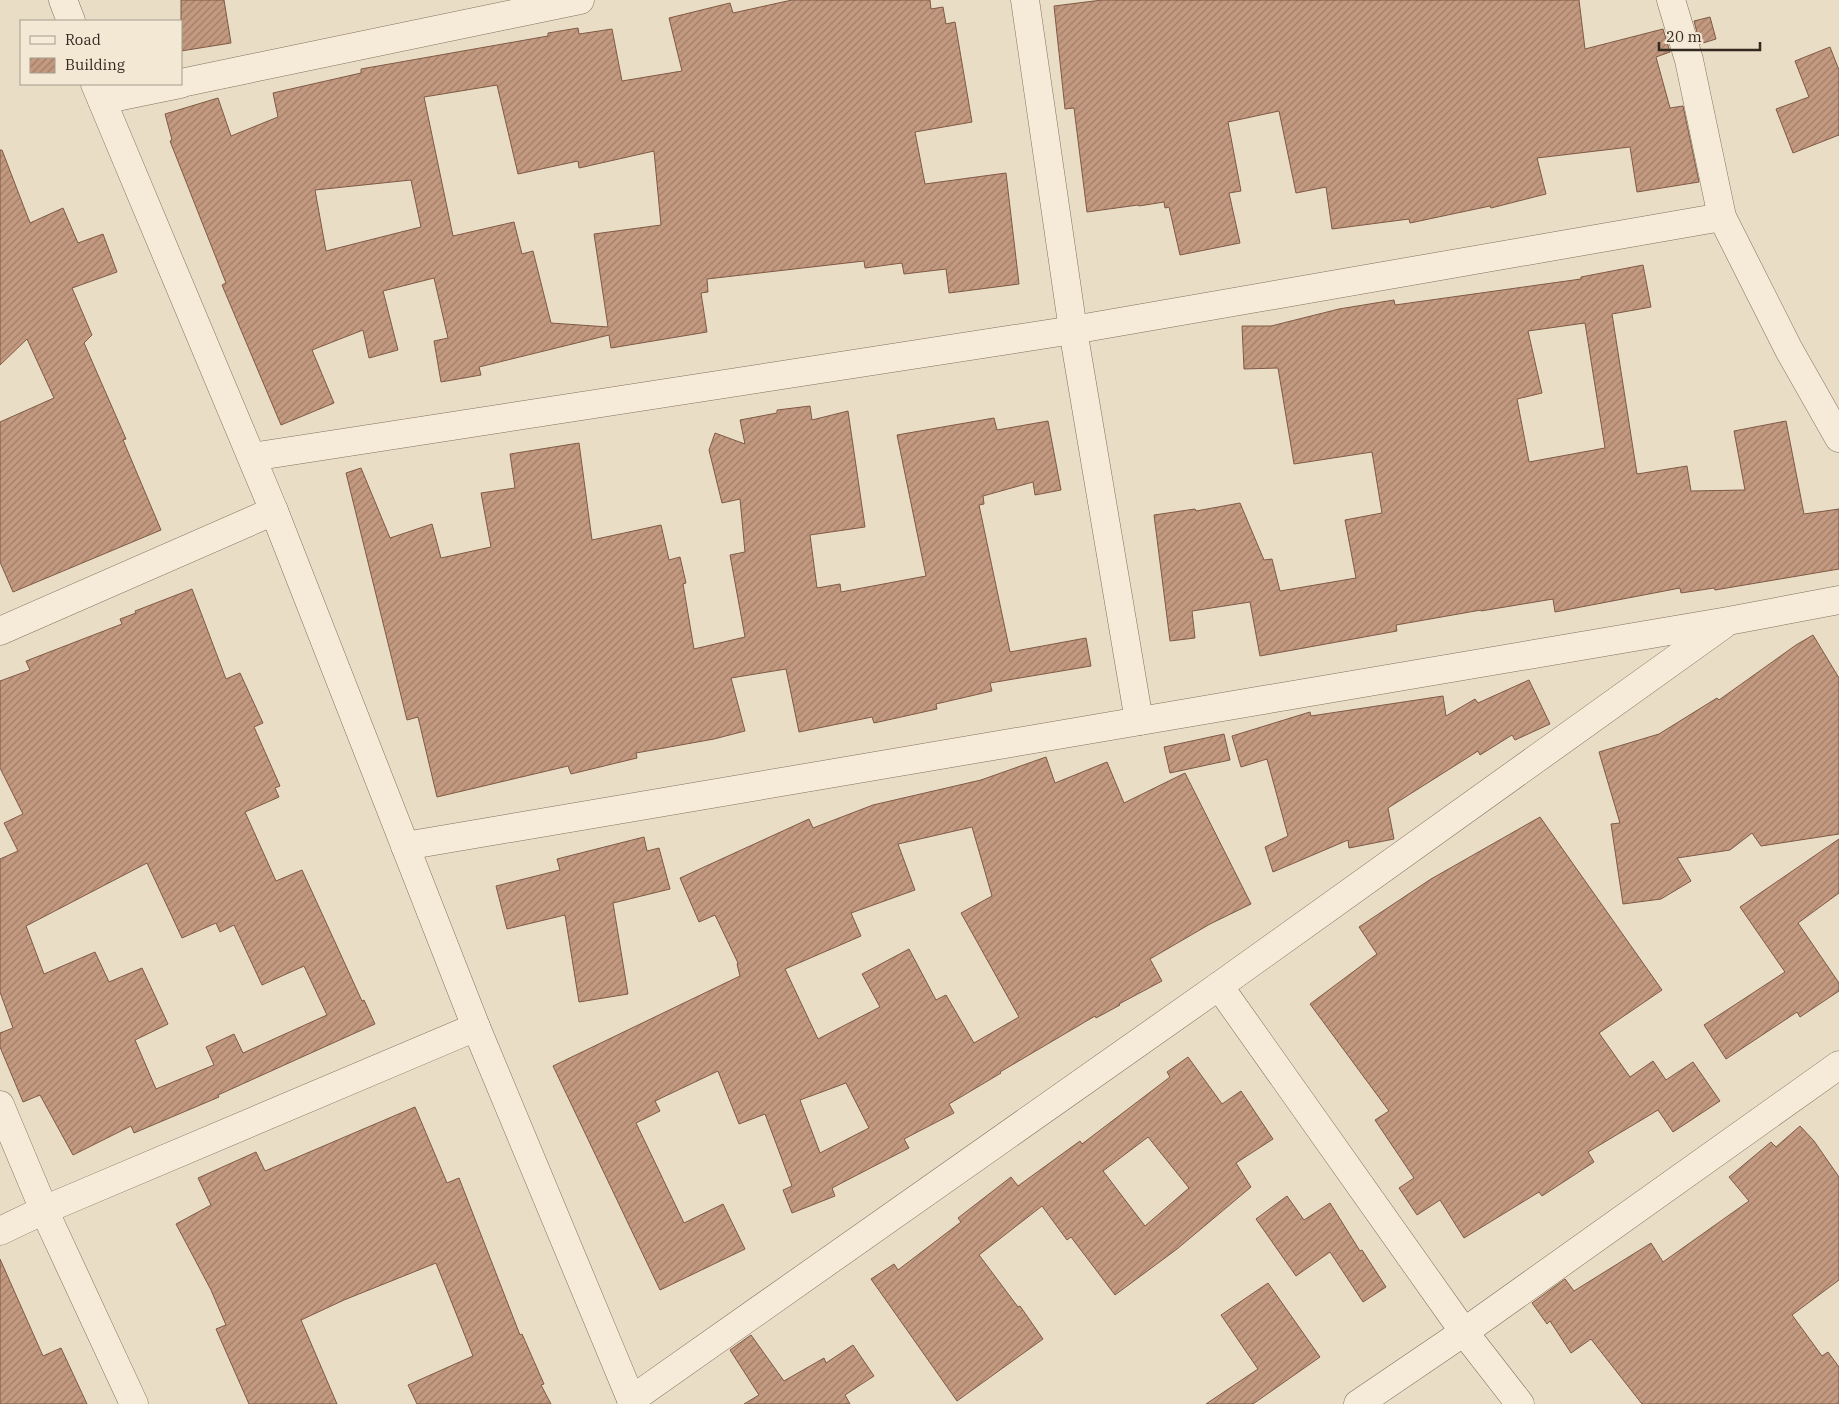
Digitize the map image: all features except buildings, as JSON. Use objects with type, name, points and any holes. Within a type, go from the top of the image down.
[{"type":"street","points":[[63,0],[71,20]]},
{"type":"street","points":[[182,84],[580,0]]},
{"type":"street","points":[[1024,0],[1074,330],[1139,721]]},
{"type":"street","points":[[1671,0],[1689,60],[1722,217],[1789,350],[1839,438]]},
{"type":"street","points":[[171,85],[98,92],[252,457],[476,1026],[632,1402],[1219,986],[1728,621]]},
{"type":"street","points":[[252,457],[1074,330],[1722,217]]},
{"type":"street","points":[[0,631],[274,511]]},
{"type":"street","points":[[404,846],[1728,621],[1839,600]]},
{"type":"street","points":[[1219,986],[1464,1332],[1520,1404]]},
{"type":"street","points":[[0,1231],[44,1210],[476,1026]]},
{"type":"street","points":[[1358,1404],[1464,1332],[1839,1065]]},
{"type":"street","points":[[0,1105],[44,1210],[134,1404]]}]
